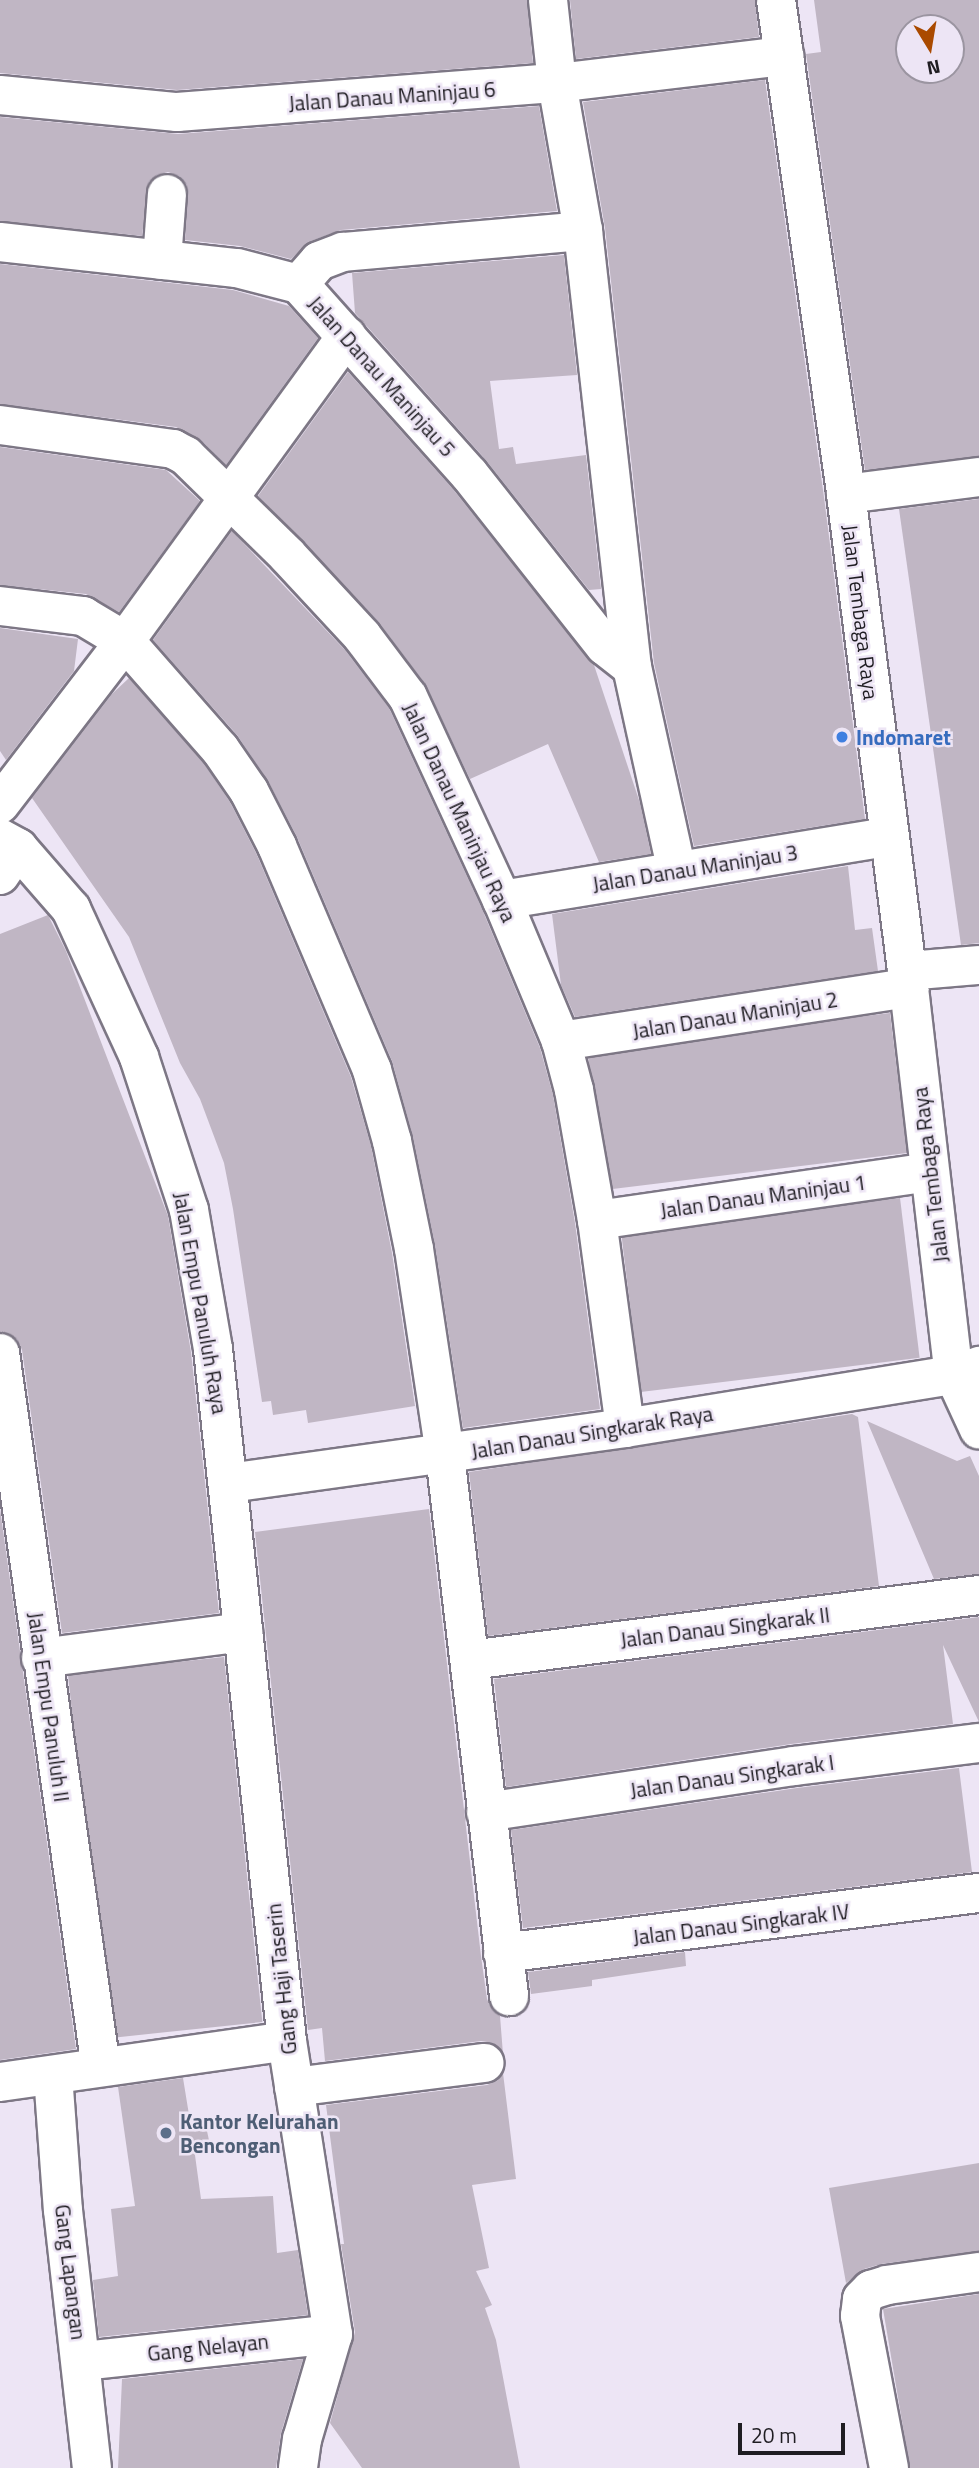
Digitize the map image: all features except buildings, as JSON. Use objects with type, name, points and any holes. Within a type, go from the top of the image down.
[{"type":"street","points":[[548,0],[558,83],[583,230],[632,667],[677,871]]},
{"type":"street","name":"Jalan Tembaga Raya","points":[[776,0],[846,495],[908,980],[929,1172],[979,1429]]},
{"type":"street","name":"Jalan Danau Maninjau 6","points":[[0,95],[177,112],[558,83],[784,57]]},
{"type":"street","points":[[162,260],[167,194]]},
{"type":"street","points":[[299,284],[319,261],[343,252],[583,230]]},
{"type":"street","name":"Jalan Danau Maninjau 5","points":[[0,242],[237,268],[299,284],[469,474],[597,636],[632,667]]},
{"type":"street","points":[[0,804],[125,641],[347,336]]},
{"type":"street","name":"Jalan Danau Maninjau Raya","points":[[0,425],[173,449],[186,456],[362,636],[408,697],[502,900],[561,1041],[574,1090],[597,1220],[625,1428]]},
{"type":"street","points":[[846,495],[979,477]]},
{"type":"street","points":[[0,606],[83,617],[125,641],[220,749],[249,791],[277,846],[372,1070],[392,1141],[414,1249],[445,1455],[509,1996]]},
{"type":"street","name":"Jalan Danau Maninjau 3","points":[[502,900],[888,836]]},
{"type":"street","name":"Jalan Empu Panuluh Raya","points":[[6,854],[71,909],[139,1057],[189,1210],[213,1349],[229,1483]]},
{"type":"street","name":"Jalan Danau Maninjau 2","points":[[561,1041],[979,965]]},
{"type":"street","name":"Jalan Danau Maninjau 1","points":[[597,1220],[929,1172]]},
{"type":"street","name":"Jalan Empu Panuluh II","points":[[0,1353],[11,1519],[41,1658],[100,2061]]},
{"type":"street","name":"Jalan Danau Singkarak Raya","points":[[229,1483],[625,1428],[966,1371]]},
{"type":"street","name":"Gang Haji Taserin","points":[[229,1483],[287,2041],[333,2334],[302,2439],[298,2468]]},
{"type":"street","name":"Jalan Danau Singkarak II","points":[[470,1660],[979,1595]]},
{"type":"street","points":[[41,1658],[243,1632]]},
{"type":"street","name":"Jalan Danau Singkarak I","points":[[486,1812],[794,1766],[979,1743]]},
{"type":"street","name":"Jalan Danau Singkarak IV","points":[[503,1953],[979,1893]]},
{"type":"street","points":[[0,2082],[287,2041]]},
{"type":"street","points":[[294,2087],[484,2063]]},
{"type":"street","name":"Gang Lapangan","points":[[54,2075],[63,2210],[92,2468]]},
{"type":"street","points":[[889,2468],[860,2316],[862,2299],[887,2285],[979,2272]]},
{"type":"street","name":"Gang Nelayan","points":[[82,2361],[333,2334]]},
{"type":"place","name":"Indomaret","points":[[842,737]]},
{"type":"place","name":"Kantor Kelurahan Bencongan","points":[[166,2133]]}]
